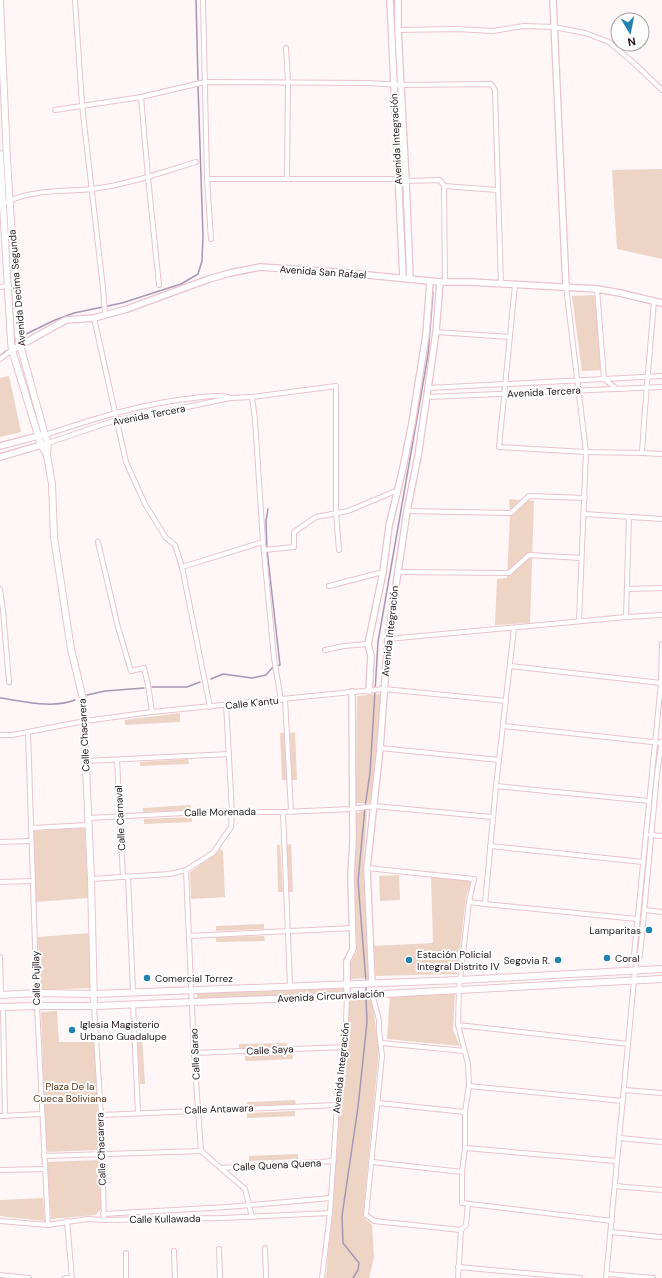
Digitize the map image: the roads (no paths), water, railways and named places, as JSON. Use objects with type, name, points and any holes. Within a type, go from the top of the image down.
[{"type":"main road","name":"Avenida Decima Segunda","points":[[0,2],[10,201],[20,346],[41,435],[41,445],[47,455]]},
{"type":"main road","name":"Avenida Decima Segunda","points":[[0,154],[3,204],[3,287],[12,350],[41,435],[48,443],[47,455]]},
{"type":"main road","name":"Calle Chacarera","points":[[47,455],[52,484],[54,537],[71,649],[83,699],[91,878],[94,1006]]},
{"type":"main road","name":"Avenida Circunvalación","points":[[1,995],[37,993],[94,994],[346,983],[460,980],[662,969]]},
{"type":"main road","name":"Avenida Circunvalación","points":[[2,1007],[94,1006],[347,996],[662,979]]},
{"type":"street","points":[[75,0],[82,105],[105,315]]},
{"type":"street","points":[[203,0],[207,179],[211,239]]},
{"type":"street","name":"Avenida Integración","points":[[390,0],[403,278]]},
{"type":"street","name":"Avenida Integración","points":[[398,0],[400,85],[410,279]]},
{"type":"street","points":[[553,0],[566,287],[586,452],[581,558],[580,621]]},
{"type":"street","points":[[398,30],[456,29],[493,31],[524,26],[554,27],[585,34],[609,42],[662,90]]},
{"type":"street","points":[[286,48],[288,82],[287,179]]},
{"type":"street","points":[[56,110],[141,97],[205,82],[288,82],[400,85],[492,84],[495,90],[501,284]]},
{"type":"street","points":[[141,97],[159,285]]},
{"type":"street","points":[[0,161],[8,159]]},
{"type":"street","points":[[3,204],[37,193],[92,189],[148,177],[196,162]]},
{"type":"street","points":[[207,179],[398,179]]},
{"type":"street","points":[[406,181],[440,180],[444,186],[442,282]]},
{"type":"street","points":[[444,186],[497,190]]},
{"type":"street","name":"Avenida San Rafael","points":[[0,359],[12,350],[66,320],[94,318],[133,307],[216,277],[260,268],[329,272],[442,282],[597,289],[620,293],[662,304]]},
{"type":"street","name":"Avenida Integración","points":[[373,690],[371,656],[368,644],[383,572],[389,526],[412,423],[426,336],[430,281]]},
{"type":"street","name":"Avenida Integración","points":[[367,983],[367,868],[380,748],[388,639],[397,572],[427,397],[442,282]]},
{"type":"street","points":[[514,285],[499,447],[586,452],[662,454]]},
{"type":"street","points":[[597,289],[604,379],[617,389]]},
{"type":"street","points":[[642,453],[646,387],[654,301]]},
{"type":"street","points":[[94,318],[126,462],[145,504],[166,538],[175,545],[182,567],[210,707]]},
{"type":"street","points":[[436,332],[510,337]]},
{"type":"street","name":"Avenida Tercera","points":[[428,388],[662,376]]},
{"type":"street","name":"Avenida Tercera","points":[[0,457],[48,443],[116,420],[149,415],[230,398],[252,397],[336,386],[336,513]]},
{"type":"street","name":"Avenida Tercera","points":[[427,397],[662,387]]},
{"type":"street","name":"Avenida Tercera","points":[[0,446],[115,412],[182,399],[220,395],[230,398]]},
{"type":"street","points":[[252,397],[255,420],[263,542],[274,658],[283,700],[291,811]]},
{"type":"street","points":[[264,550],[294,547],[294,532],[316,517],[348,511],[398,490]]},
{"type":"street","points":[[407,511],[511,512],[529,496],[585,498]]},
{"type":"street","points":[[336,513],[339,550]]},
{"type":"street","points":[[584,514],[662,519]]},
{"type":"street","points":[[626,617],[629,517]]},
{"type":"street","points":[[98,542],[118,627],[131,671],[144,668],[152,712]]},
{"type":"street","points":[[182,567],[263,542]]},
{"type":"street","points":[[397,572],[509,573],[529,555],[581,558]]},
{"type":"street","points":[[329,586],[383,572]]},
{"type":"street","points":[[627,588],[662,588]]},
{"type":"street","points":[[0,589],[9,682]]},
{"type":"street","points":[[388,639],[662,615]]},
{"type":"street","points":[[485,904],[492,817],[514,628]]},
{"type":"street","points":[[325,650],[344,646],[368,644]]},
{"type":"street","points":[[637,961],[634,955],[655,742],[662,644]]},
{"type":"street","points":[[510,666],[660,683]]},
{"type":"street","name":"Calle K'antu","points":[[0,735],[28,732],[84,721],[152,712],[226,706],[373,690],[506,701]]},
{"type":"street","name":"Avenida Integración","points":[[322,1278],[330,1213],[337,1105],[345,1047],[347,961],[353,949],[351,876],[353,841],[352,692]]},
{"type":"street","points":[[91,878],[170,874],[186,870],[213,853],[232,827],[226,706]]},
{"type":"street","points":[[503,726],[662,742],[657,774],[640,955],[635,970],[606,1276],[653,1278]]},
{"type":"street","name":"Calle Pujllay","points":[[28,732],[37,1006],[48,1224]]},
{"type":"street","points":[[380,748],[499,760]]},
{"type":"street","points":[[86,761],[229,754]]},
{"type":"street","name":"Calle Carnaval","points":[[118,760],[120,816],[133,992]]},
{"type":"street","points":[[496,786],[649,801]]},
{"type":"street","name":"Calle Morenada","points":[[88,818],[223,811],[283,812],[352,809],[374,806],[492,817]]},
{"type":"street","points":[[283,812],[290,986]]},
{"type":"street","points":[[31,828],[89,825]]},
{"type":"street","points":[[646,834],[662,836]]},
{"type":"street","points":[[0,842],[31,841]]},
{"type":"street","points":[[490,846],[643,862]]},
{"type":"street","points":[[367,868],[474,879],[469,902],[459,989],[458,1025],[468,1064],[469,1086],[464,1112],[465,1148],[462,1172],[462,1203],[612,1221]]},
{"type":"street","name":"Calle Sarao","points":[[186,870],[194,1053],[201,1151]]},
{"type":"street","points":[[0,882],[33,881]]},
{"type":"street","points":[[469,902],[637,919]]},
{"type":"street","points":[[645,910],[662,912]]},
{"type":"street","points":[[189,936],[352,928]]},
{"type":"street","points":[[0,958],[1,995]]},
{"type":"street","points":[[368,994],[379,1020],[382,1056],[366,1216],[374,1221],[461,1230]]},
{"type":"street","points":[[133,1004],[138,1113]]},
{"type":"street","name":"Calle Chacarera","points":[[94,1006],[101,1115],[104,1220]]},
{"type":"street","points":[[2,1007],[2,1063],[5,1116]]},
{"type":"street","points":[[458,1025],[628,1044]]},
{"type":"street","points":[[381,1043],[465,1051]]},
{"type":"street","name":"Calle Saya","points":[[194,1053],[345,1047]]},
{"type":"street","points":[[469,1086],[623,1101]]},
{"type":"street","points":[[624,1090],[662,1093]]},
{"type":"street","points":[[378,1103],[464,1112]]},
{"type":"street","name":"Calle Antawara","points":[[101,1115],[337,1105]]},
{"type":"street","points":[[0,1116],[42,1114]]},
{"type":"street","points":[[620,1138],[662,1142]]},
{"type":"street","points":[[465,1148],[617,1161]]},
{"type":"street","points":[[44,1156],[201,1151],[245,1189],[252,1217]]},
{"type":"street","name":"Calle Quena Quena","points":[[220,1168],[334,1161]]},
{"type":"street","points":[[372,1162],[462,1172]]},
{"type":"street","points":[[0,1170],[45,1169]]},
{"type":"street","points":[[615,1186],[662,1190]]},
{"type":"street","points":[[103,1214],[227,1207],[331,1198]]},
{"type":"street","points":[[458,1278],[461,1230],[466,1225],[468,1204]]},
{"type":"street","name":"Calle Kullawada","points":[[0,1221],[48,1224],[88,1219],[252,1217],[330,1213]]},
{"type":"street","points":[[65,1278],[72,1278],[67,1221]]},
{"type":"street","points":[[611,1232],[660,1237]]},
{"type":"street","points":[[265,1248],[266,1278]]},
{"type":"street","points":[[219,1249],[220,1278]]},
{"type":"street","points":[[174,1251],[175,1278]]},
{"type":"street","points":[[126,1253],[126,1278]]},
{"type":"street","points":[[458,1267],[580,1278]]},
{"type":"street","points":[[0,1275],[29,1278]]},
{"type":"waterway","points":[[196,0],[198,80]]},
{"type":"waterway","points":[[394,0],[396,69]]},
{"type":"waterway","points":[[397,85],[403,175],[406,271]]},
{"type":"waterway","points":[[26,334],[55,320],[74,313],[122,303],[181,284],[198,274],[202,261],[203,236],[198,86]]},
{"type":"waterway","points":[[366,982],[358,881],[365,807],[370,773],[378,642],[428,355],[433,292]]},
{"type":"waterway","points":[[0,356],[6,351]]},
{"type":"waterway","points":[[211,679],[223,674],[252,678],[266,675],[272,668],[280,665],[267,550],[266,521],[268,509]]},
{"type":"waterway","points":[[152,687],[187,687],[200,682]]},
{"type":"waterway","points":[[87,695],[105,691],[144,688]]},
{"type":"waterway","points":[[0,698],[47,704],[66,703],[75,700]]},
{"type":"waterway","points":[[366,986],[366,994]]},
{"type":"waterway","points":[[353,1278],[358,1270],[359,1263],[343,1243],[342,1216],[358,1107],[367,1022],[366,998]]},
{"type":"place","name":"Lamparitas","points":[[649,930]]},
{"type":"place","name":"Coral","points":[[607,958]]},
{"type":"place","name":"Estación Policial Integral Distrito IV","points":[[409,960]]},
{"type":"place","name":"Segovia R.","points":[[558,960]]},
{"type":"place","name":"Comercial Torrez","points":[[147,978]]},
{"type":"place","name":"Iglesia Magisterio Urbano Guadalupe","points":[[72,1030]]},
{"type":"park label","name":"Plaza De la Cueca Boliviana","points":[[70,1092]]}]
